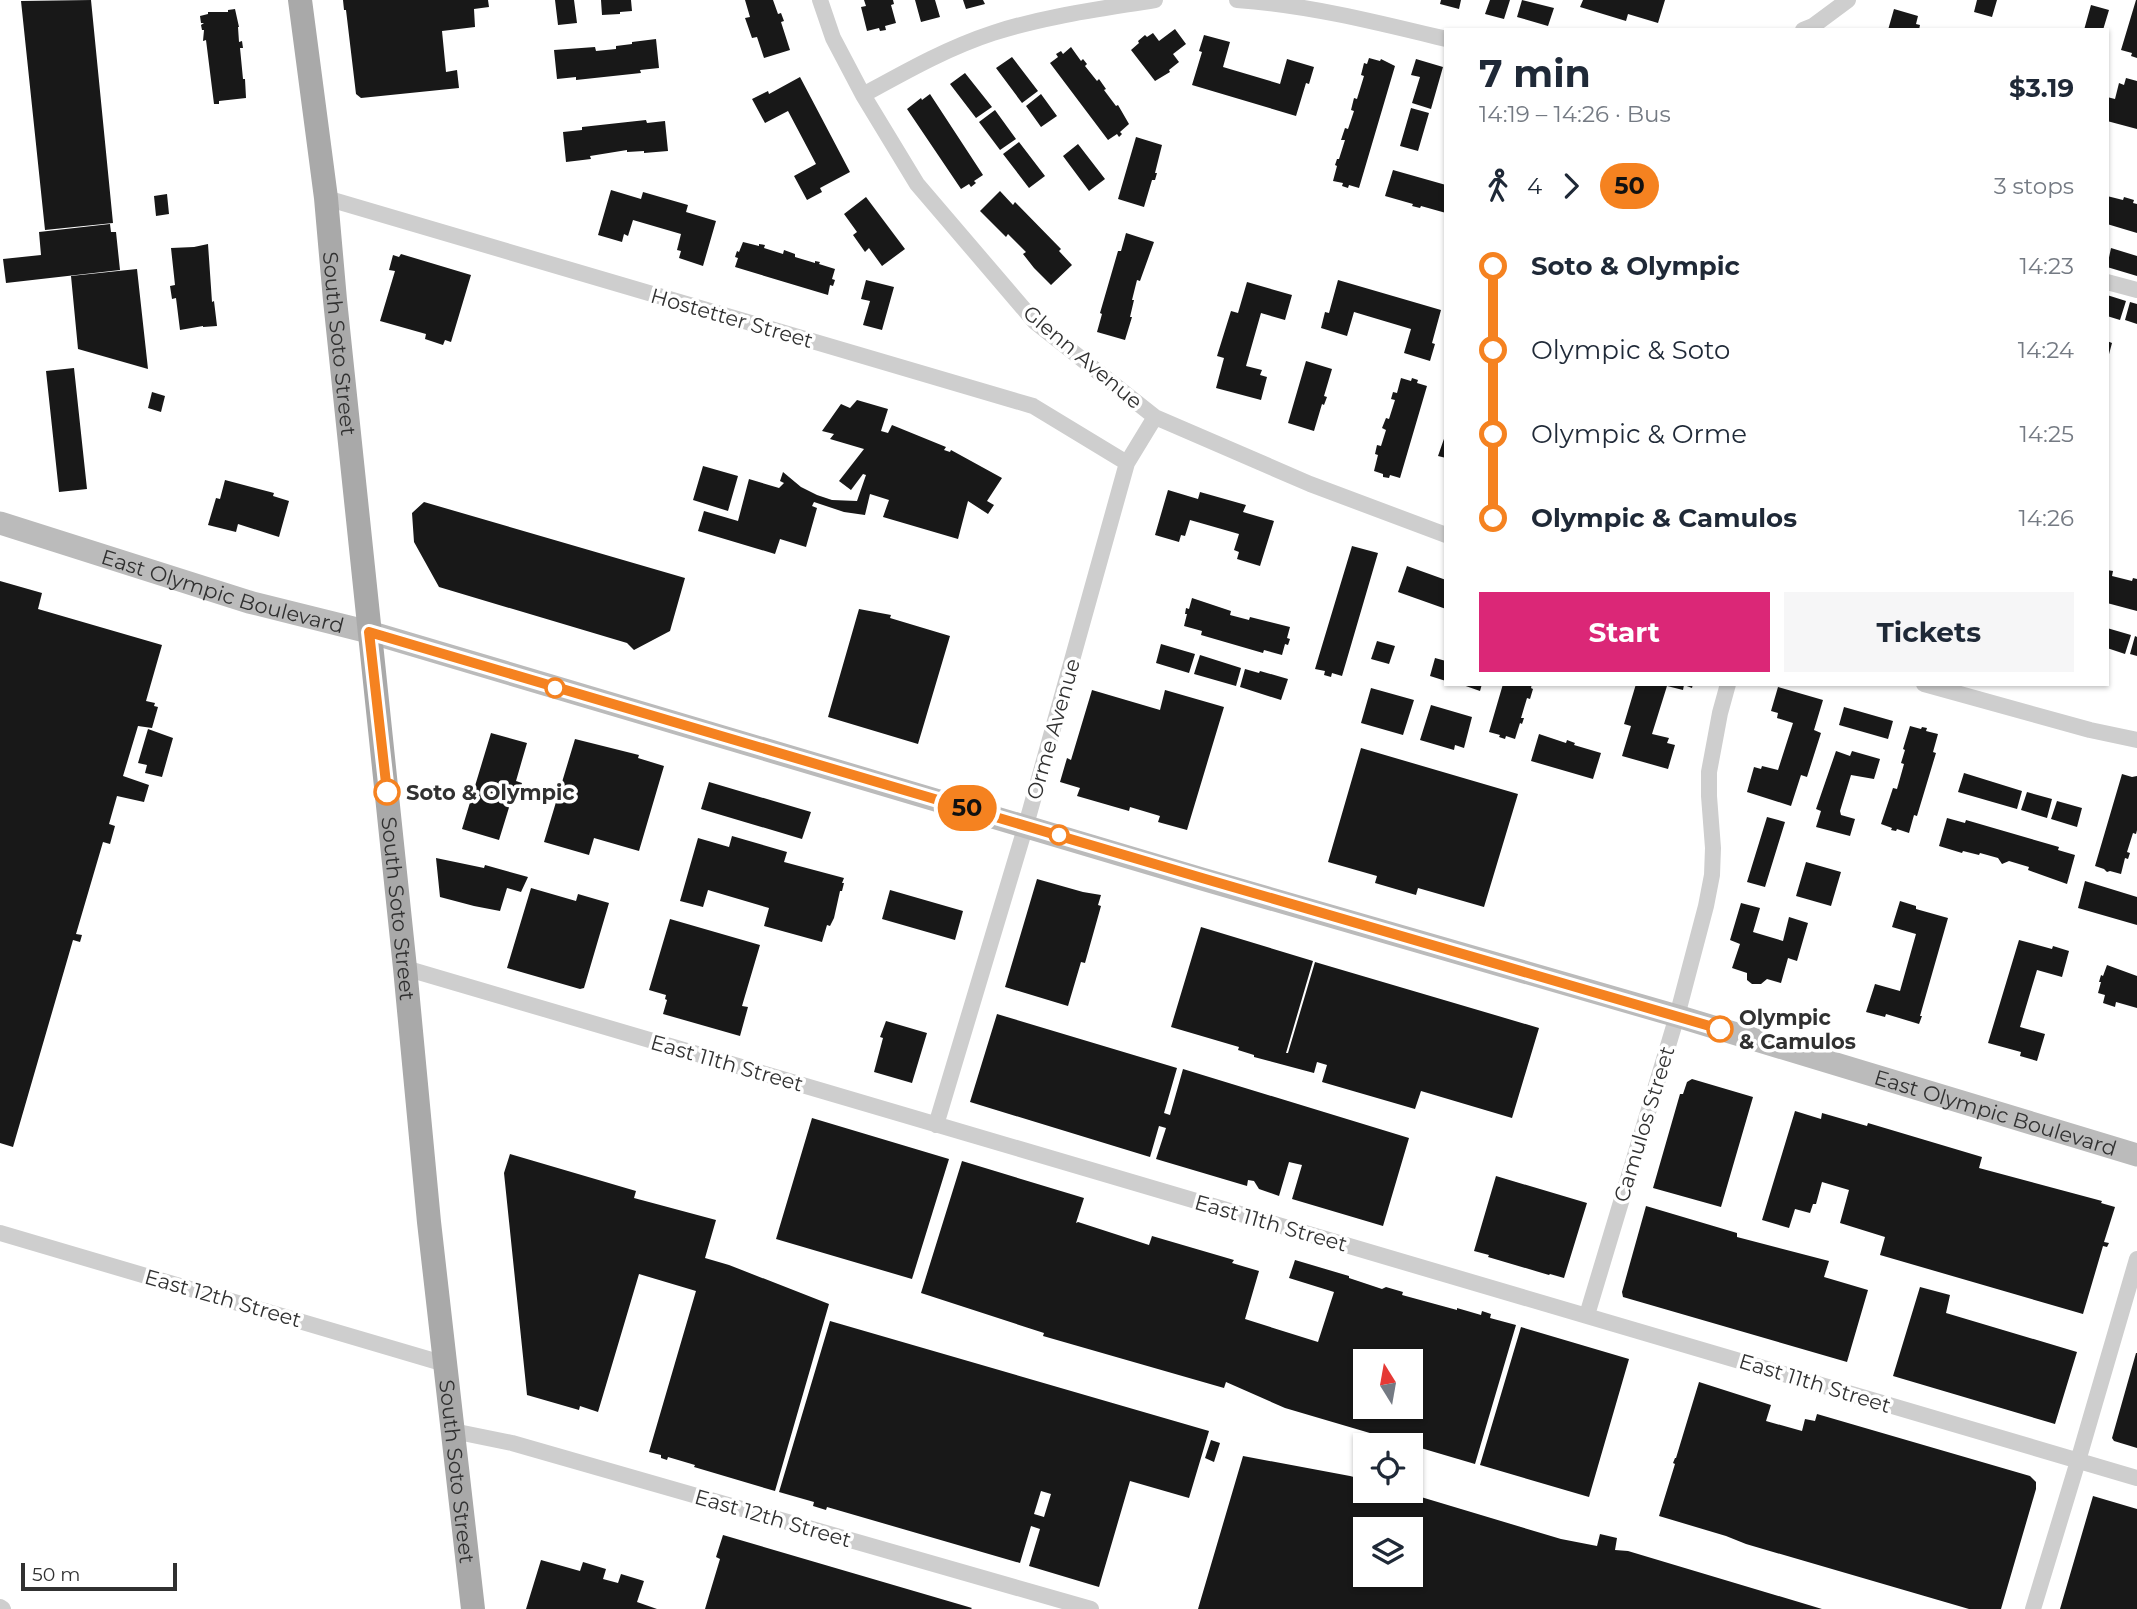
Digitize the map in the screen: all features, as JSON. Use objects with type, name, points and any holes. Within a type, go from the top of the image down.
[{"type":"main road","name":"South Soto Street","points":[[300,0],[326,198],[427,1196],[473,1609]]},
{"type":"main road","name":"East Olympic Boulevard","points":[[0,523],[249,602],[369,632],[1677,1016],[2137,1155]]},
{"type":"street","name":"Glenn Avenue","points":[[820,0],[833,38],[863,95],[917,184],[1035,322],[1155,417],[1310,484],[1444,534]]},
{"type":"street","points":[[863,95],[924,62],[993,33],[1061,16],[1155,0]]},
{"type":"street","points":[[1237,0],[1315,9],[1444,38]]},
{"type":"street","points":[[1808,28],[1848,0]]},
{"type":"street","name":"Hostetter Street","points":[[326,198],[1033,406],[1127,463]]},
{"type":"street","points":[[2109,283],[2137,290]]},
{"type":"street","name":"Orme Avenue","points":[[936,1125],[1026,825],[1127,463],[1155,417]]},
{"type":"street","name":"Camulos Street","points":[[1587,1315],[1677,1016],[1706,906],[1712,875],[1713,848],[1709,772],[1727,686]]},
{"type":"street","points":[[1931,686],[2090,730],[2137,740]]},
{"type":"street","name":"East 11th Street","points":[[405,968],[2137,1478]]},
{"type":"street","name":"East 12th Street","points":[[0,1233],[445,1364]]},
{"type":"street","points":[[2032,1609],[2137,1259]]},
{"type":"street","name":"East 12th Street","points":[[453,1431],[512,1443],[1091,1609]]},
{"type":"building","points":[[91,0],[113,223],[45,230],[21,1]]},
{"type":"building","points":[[343,0],[488,0],[489,7],[474,9],[475,27],[442,31],[446,72],[457,70],[459,88],[361,98],[356,94]]},
{"type":"building","points":[[555,0],[574,0],[577,23],[558,25]]},
{"type":"building","points":[[601,0],[631,0],[632,11],[602,15]]},
{"type":"building","points":[[745,0],[773,0],[784,21],[781,22],[790,50],[764,58],[757,37],[752,38],[745,18],[750,17]]},
{"type":"building","points":[[864,0],[893,0],[894,4],[891,5],[896,23],[885,26],[886,30],[880,31],[879,28],[867,31],[861,7],[866,6]]},
{"type":"building","points":[[915,0],[935,0],[940,17],[921,22]]},
{"type":"building","points":[[963,0],[983,0],[985,4],[966,9]]},
{"type":"building","points":[[1441,0],[1461,0],[1459,9],[1440,4]]},
{"type":"building","points":[[1490,0],[1510,0],[1504,19],[1485,14]]},
{"type":"building","points":[[1522,0],[1554,8],[1548,26],[1517,17]]},
{"type":"building","points":[[1583,0],[1665,0],[1658,23],[1628,14],[1626,21],[1580,7]]},
{"type":"building","points":[[1977,0],[1997,0],[1992,17],[1974,12]]},
{"type":"building","points":[[2136,0],[2137,58],[2131,56],[2132,53],[2121,50]]},
{"type":"building","points":[[2091,5],[2109,10],[2104,28],[2085,28]]},
{"type":"building","points":[[235,9],[239,42],[242,41],[243,48],[240,48],[246,98],[214,104],[206,40],[203,41],[204,30],[201,25],[204,23],[201,23],[200,16],[208,12],[228,12]]},
{"type":"building","points":[[1894,9],[1918,16],[1916,24],[1920,25],[1919,28],[1889,28]]},
{"type":"building","points":[[1175,29],[1186,44],[1173,54],[1179,62],[1170,72],[1155,81],[1131,50],[1145,35],[1147,37],[1153,33],[1159,41]]},
{"type":"building","points":[[1204,35],[1230,42],[1223,67],[1280,84],[1287,59],[1314,67],[1296,116],[1192,85]]},
{"type":"building","points":[[656,39],[659,68],[640,70],[641,73],[576,80],[576,77],[557,79],[554,50],[595,47],[596,51],[616,49],[616,46],[632,42]]},
{"type":"building","points":[[1071,47],[1081,61],[1083,59],[1087,64],[1085,66],[1097,81],[1099,79],[1129,124],[1120,132],[1122,134],[1119,137],[1117,134],[1108,140],[1050,63],[1058,57],[1056,54],[1061,51],[1063,54]]},
{"type":"building","points":[[1012,57],[1038,91],[1022,103],[996,68]]},
{"type":"building","points":[[1369,58],[1381,59],[1395,66],[1359,188],[1349,185],[1348,188],[1342,186],[1343,183],[1333,181],[1337,166],[1335,165],[1345,140],[1341,140],[1345,128],[1348,129],[1354,111],[1351,110],[1354,98],[1357,99],[1364,76],[1361,75],[1364,63],[1367,64]]},
{"type":"building","points":[[1416,59],[1443,67],[1431,109],[1412,103],[1420,77],[1411,75]]},
{"type":"building","points":[[965,73],[992,107],[976,118],[950,84]]},
{"type":"building","points":[[800,77],[850,172],[820,188],[822,192],[807,200],[794,176],[816,164],[788,111],[765,123],[752,99],[768,91],[769,94]]},
{"type":"building","points":[[2126,78],[2137,81],[2137,129],[2109,122],[2109,98],[2115,99],[2119,83],[2124,85]]},
{"type":"building","points":[[930,94],[983,175],[974,181],[976,183],[971,187],[969,184],[961,189],[907,109]]},
{"type":"building","points":[[1041,94],[1057,116],[1041,127],[1026,106]]},
{"type":"building","points":[[1411,108],[1429,113],[1418,151],[1400,146]]},
{"type":"building","points":[[995,110],[1016,139],[1000,150],[979,122]]},
{"type":"building","points":[[646,120],[647,123],[665,121],[668,151],[644,153],[627,150],[566,162],[563,132],[582,130],[582,127]]},
{"type":"building","points":[[1136,137],[1162,145],[1155,180],[1152,180],[1144,207],[1118,199]]},
{"type":"building","points":[[1019,142],[1045,176],[1029,188],[1003,154]]},
{"type":"building","points":[[1078,144],[1105,179],[1089,191],[1063,156]]},
{"type":"building","points":[[1393,170],[1444,184],[1444,212],[1412,206],[1413,204],[1385,196]]},
{"type":"building","points":[[611,190],[641,199],[643,192],[688,205],[686,212],[716,221],[703,266],[679,258],[681,251],[677,250],[681,234],[633,220],[628,236],[624,234],[622,242],[598,235]]},
{"type":"building","points":[[1000,191],[1013,205],[1015,202],[1061,249],[1059,251],[1072,265],[1051,285],[1023,254],[1026,252],[1008,234],[1006,237],[980,211]]},
{"type":"building","points":[[167,194],[169,214],[156,216],[154,196]]},
{"type":"building","points":[[2109,196],[2134,200],[2133,203],[2137,204],[2137,233],[2109,225]]},
{"type":"building","points":[[866,197],[905,249],[882,266],[869,248],[865,252],[853,235],[857,232],[844,214]]},
{"type":"building","points":[[110,224],[111,232],[116,232],[120,270],[6,283],[3,259],[41,255],[39,232]]},
{"type":"building","points":[[1126,233],[1154,242],[1140,281],[1137,280],[1132,300],[1132,317],[1125,340],[1097,332],[1118,251],[1121,251]]},
{"type":"building","points":[[743,242],[765,245],[764,248],[783,254],[784,250],[795,254],[795,257],[820,262],[819,264],[835,269],[833,286],[830,285],[828,295],[735,267],[738,258],[735,257]]},
{"type":"building","points":[[208,244],[212,302],[214,301],[217,326],[180,330],[176,298],[172,299],[170,286],[175,285],[171,248]]},
{"type":"building","points":[[2111,248],[2137,256],[2137,276],[2109,268]]},
{"type":"building","points":[[401,254],[471,275],[451,342],[445,340],[443,345],[425,339],[426,334],[380,321],[395,271],[389,270],[393,255],[399,257]]},
{"type":"building","points":[[137,269],[148,369],[78,349],[71,276]]},
{"type":"building","points":[[866,280],[894,287],[882,330],[863,325],[870,301],[861,299]]},
{"type":"building","points":[[1338,280],[1441,310],[1430,361],[1404,353],[1411,329],[1354,312],[1347,336],[1321,328],[1325,312],[1329,313]]},
{"type":"building","points":[[1247,282],[1292,295],[1285,320],[1261,313],[1246,366],[1262,370],[1260,375],[1267,377],[1261,400],[1216,388],[1224,358],[1217,356],[1231,311],[1238,313]]},
{"type":"building","points":[[2109,296],[2126,301],[2120,320],[2109,317]]},
{"type":"building","points":[[2130,302],[2137,304],[2137,324],[2125,320]]},
{"type":"building","points":[[1306,361],[1332,369],[1324,396],[1327,397],[1324,405],[1322,404],[1314,431],[1288,423]]},
{"type":"building","points":[[74,368],[87,489],[59,492],[46,371]]},
{"type":"building","points":[[1401,378],[1411,381],[1412,378],[1427,386],[1400,478],[1390,475],[1389,478],[1374,471],[1378,455],[1375,454],[1377,445],[1381,446],[1386,430],[1382,428],[1386,418],[1389,419],[1395,400],[1391,399],[1393,392],[1397,393]]},
{"type":"building","points":[[152,392],[165,396],[161,412],[148,408]]},
{"type":"building","points":[[857,400],[888,409],[881,431],[888,433],[892,425],[946,447],[944,450],[951,450],[1002,478],[987,501],[994,505],[988,514],[968,501],[958,539],[883,517],[889,500],[870,494],[865,515],[844,512],[814,502],[812,506],[817,508],[806,547],[780,539],[775,554],[698,531],[704,511],[738,521],[749,479],[779,488],[784,483],[780,481],[783,472],[801,487],[817,495],[832,500],[857,501],[866,475],[863,474],[851,490],[839,481],[864,449],[830,439],[834,434],[822,431],[841,404],[850,408]]},
{"type":"building","points":[[1444,439],[1444,458],[1438,456]]},
{"type":"building","points":[[703,466],[738,476],[728,511],[693,500]]},
{"type":"building","points":[[225,480],[274,493],[273,496],[289,501],[279,537],[238,524],[236,532],[208,525]]},
{"type":"building","points":[[1168,490],[1198,499],[1200,492],[1246,505],[1243,512],[1274,521],[1260,566],[1237,559],[1239,552],[1234,550],[1239,534],[1190,520],[1185,536],[1181,535],[1179,542],[1155,535]]},
{"type":"building","points":[[424,502],[685,578],[670,631],[634,650],[627,643],[439,587],[414,542],[412,513]]},
{"type":"building","points":[[1352,546],[1378,553],[1342,676],[1332,673],[1331,677],[1324,675],[1325,671],[1315,669]]},
{"type":"building","points":[[1407,566],[1444,579],[1444,608],[1398,592]]},
{"type":"building","points":[[2109,570],[2113,571],[2112,576],[2132,581],[2133,578],[2137,579],[2137,611],[2109,604]]},
{"type":"building","points":[[0,581],[42,593],[38,609],[162,645],[146,701],[155,703],[154,706],[158,707],[152,728],[138,726],[123,776],[149,785],[144,802],[117,796],[109,824],[115,826],[110,844],[103,842],[76,934],[82,935],[80,942],[73,940],[13,1147],[0,1143]]},
{"type":"building","points":[[1192,598],[1231,611],[1230,615],[1290,627],[1288,645],[1285,644],[1282,655],[1264,650],[1263,653],[1201,635],[1202,631],[1184,626],[1186,608],[1189,609]]},
{"type":"building","points":[[859,609],[891,615],[890,618],[950,636],[918,744],[828,717]]},
{"type":"building","points":[[2109,629],[2131,635],[2125,654],[2109,649]]},
{"type":"building","points":[[2135,636],[2137,637],[2137,656],[2130,654]]},
{"type":"building","points":[[1377,641],[1395,646],[1389,664],[1371,659]]},
{"type":"building","points":[[1161,644],[1195,654],[1189,673],[1156,663]]},
{"type":"building","points":[[1200,655],[1241,668],[1236,686],[1194,674]]},
{"type":"building","points":[[1435,658],[1444,660],[1444,680],[1430,676]]},
{"type":"building","points":[[1245,669],[1288,679],[1281,700],[1240,687]]},
{"type":"building","points":[[1466,686],[1481,686],[1480,691]]},
{"type":"building","points":[[1502,686],[1532,686],[1530,699],[1527,698],[1521,718],[1524,718],[1515,739],[1506,736],[1505,739],[1489,732]]},
{"type":"building","points":[[1635,686],[1667,686],[1652,734],[1669,738],[1667,743],[1675,745],[1668,769],[1622,756],[1631,726],[1624,724]]},
{"type":"building","points":[[1667,686],[1684,686],[1683,690]]},
{"type":"building","points":[[1778,687],[1823,700],[1814,730],[1821,733],[1807,777],[1801,775],[1791,806],[1747,792],[1754,767],[1778,770],[1793,723],[1777,718],[1778,713],[1771,711]]},
{"type":"building","points":[[1371,688],[1414,700],[1403,735],[1361,723]]},
{"type":"building","points":[[1092,690],[1160,710],[1165,690],[1224,707],[1187,830],[1158,822],[1160,816],[1130,807],[1129,811],[1077,796],[1080,788],[1060,782],[1067,758],[1071,760]]},
{"type":"building","points":[[1431,705],[1472,717],[1464,748],[1455,745],[1454,750],[1420,740]]},
{"type":"building","points":[[1844,707],[1893,721],[1888,739],[1839,725]]},
{"type":"building","points":[[1910,726],[1927,728],[1926,731],[1938,734],[1933,752],[1936,753],[1917,816],[1914,815],[1909,833],[1891,830],[1892,828],[1881,824],[1893,788],[1897,789],[1904,764],[1901,763],[1905,750],[1903,749]]},
{"type":"building","points":[[148,729],[173,738],[162,777],[145,773],[147,765],[138,763]]},
{"type":"building","points":[[491,733],[527,743],[516,781],[522,783],[516,802],[511,801],[499,840],[462,829]]},
{"type":"building","points":[[1539,734],[1566,743],[1567,740],[1575,743],[1574,745],[1601,753],[1593,779],[1531,761]]},
{"type":"building","points":[[575,739],[639,755],[638,758],[664,766],[639,851],[594,838],[589,855],[544,842]]},
{"type":"building","points":[[1361,748],[1518,794],[1484,907],[1418,888],[1416,895],[1375,883],[1377,876],[1328,862]]},
{"type":"building","points":[[1836,751],[1850,756],[1852,751],[1880,759],[1874,779],[1851,775],[1840,811],[1841,815],[1855,819],[1850,836],[1816,827],[1821,811],[1816,809]]},
{"type":"building","points":[[1964,773],[2022,791],[2017,809],[1958,792]]},
{"type":"building","points":[[2122,774],[2137,776],[2137,830],[2136,834],[2133,833],[2127,852],[2130,853],[2128,859],[2125,858],[2121,874],[2107,872],[2095,866]]},
{"type":"building","points":[[709,782],[811,812],[802,839],[701,809]]},
{"type":"building","points":[[2027,792],[2052,799],[2047,818],[2021,810]]},
{"type":"building","points":[[2057,801],[2082,808],[2077,827],[2051,819]]},
{"type":"building","points":[[1767,817],[1785,822],[1765,887],[1747,882]]},
{"type":"building","points":[[1947,818],[1965,823],[1966,820],[2059,847],[2058,850],[2075,855],[2067,884],[2009,861],[2002,864],[1998,858],[1980,853],[1962,853],[1939,846]]},
{"type":"building","points":[[732,836],[787,852],[784,862],[844,878],[834,918],[830,926],[827,925],[822,942],[764,926],[769,908],[708,890],[703,907],[680,901],[698,838],[729,847]]},
{"type":"building","points":[[436,858],[484,868],[485,865],[528,877],[521,892],[507,888],[500,911],[474,906],[440,897]]},
{"type":"building","points":[[1806,862],[1841,872],[1831,906],[1796,896]]},
{"type":"building","points":[[1037,879],[1101,895],[1098,905],[1101,906],[1085,963],[1081,962],[1068,1006],[1005,987]]},
{"type":"building","points":[[2085,881],[2137,897],[2137,925],[2078,908]]},
{"type":"building","points":[[531,888],[576,901],[578,894],[609,903],[584,988],[507,968]]},
{"type":"building","points":[[890,890],[963,911],[955,940],[882,919]]},
{"type":"building","points":[[1900,901],[1916,906],[1916,909],[1948,918],[1919,1024],[1886,1014],[1885,1017],[1866,1012],[1875,984],[1900,991],[1916,934],[1892,927]]},
{"type":"building","points":[[1741,903],[1760,908],[1753,932],[1783,941],[1789,917],[1808,923],[1797,961],[1788,958],[1781,983],[1767,979],[1761,984],[1752,984],[1747,980],[1747,973],[1732,968],[1740,944],[1730,940]]},
{"type":"building","points":[[670,919],[760,945],[742,1006],[748,1007],[740,1036],[663,1014],[666,995],[649,990]]},
{"type":"building","points":[[1201,927],[1313,961],[1286,1053],[1315,962],[1539,1028],[1512,1118],[1421,1091],[1415,1109],[1322,1082],[1327,1065],[1317,1062],[1314,1073],[1254,1057],[1238,1050],[1239,1047],[1171,1027]]},
{"type":"building","points":[[2019,940],[2069,951],[2062,977],[2037,970],[2020,1027],[2045,1034],[2037,1061],[2020,1056],[2021,1052],[1988,1043]]},
{"type":"building","points":[[2107,965],[2137,976],[2137,1008],[2116,1002],[2115,1007],[2103,1003],[2105,995],[2098,993],[2099,982]]},
{"type":"building","points":[[997,1014],[1177,1068],[1164,1113],[1170,1115],[1183,1069],[1409,1138],[1383,1226],[1292,1199],[1302,1165],[1289,1162],[1279,1196],[1259,1189],[1254,1181],[1248,1180],[1247,1186],[1156,1159],[1166,1128],[1159,1126],[1150,1157],[970,1102]]},
{"type":"building","points":[[886,1021],[927,1033],[912,1083],[874,1072],[883,1038],[880,1037]]},
{"type":"building","points":[[1692,1079],[1753,1097],[1721,1207],[1653,1188],[1680,1094],[1683,1094],[1687,1082]]},
{"type":"building","points":[[1795,1111],[1821,1119],[1822,1113],[1867,1126],[1868,1123],[1982,1157],[1979,1168],[2102,1201],[2101,1203],[2115,1207],[2104,1242],[2109,1243],[2107,1247],[2103,1246],[2083,1314],[1880,1255],[1885,1237],[1840,1223],[1849,1190],[1822,1182],[1816,1204],[1813,1204],[1810,1213],[1795,1209],[1789,1228],[1762,1220]]},
{"type":"building","points":[[812,1118],[949,1159],[912,1279],[776,1239]]},
{"type":"building","points":[[510,1154],[636,1191],[634,1198],[716,1220],[705,1258],[829,1304],[775,1491],[668,1457],[667,1460],[661,1458],[661,1455],[649,1452],[696,1291],[639,1274],[598,1412],[580,1406],[579,1410],[527,1395],[504,1173]]},
{"type":"building","points":[[962,1161],[1084,1198],[1076,1223],[1149,1245],[1152,1236],[1234,1260],[1232,1263],[1259,1271],[1245,1319],[1318,1342],[1334,1292],[1289,1278],[1295,1260],[1457,1310],[1481,1315],[1482,1311],[1491,1314],[1490,1318],[1516,1325],[1475,1464],[1423,1449],[1423,1433],[1370,1433],[1285,1408],[1226,1382],[1224,1388],[1043,1336],[1044,1333],[921,1293]]},
{"type":"building","points":[[1496,1176],[1587,1203],[1564,1278],[1474,1251]]},
{"type":"building","points":[[1646,1206],[1737,1233],[1737,1237],[1829,1261],[1824,1277],[1868,1290],[1847,1362],[1623,1297],[1622,1292]]},
{"type":"building","points":[[1920,1287],[1950,1295],[1946,1313],[2077,1352],[2055,1424],[1893,1376]]},
{"type":"building","points":[[830,1321],[1209,1431],[1189,1498],[1130,1481],[1099,1587],[1029,1566],[1040,1529],[1031,1526],[1020,1563],[827,1507],[826,1510],[813,1506],[814,1502],[779,1492]],"holes":[[[1041,1491],[1051,1494],[1044,1517],[1034,1514]]]},
{"type":"building","points":[[1521,1327],[1629,1359],[1589,1497],[1480,1465]]},
{"type":"building","points":[[2137,1353],[2137,1448],[2112,1438]]},
{"type":"building","points":[[1699,1382],[1771,1405],[1766,1421],[1802,1431],[1805,1419],[1815,1421],[1817,1414],[2030,1476],[2036,1482],[2036,1489],[2001,1609],[1969,1609],[1659,1516]]},
{"type":"building","points":[[1211,1440],[1220,1443],[1214,1462],[1205,1458]]},
{"type":"building","points":[[1243,1456],[1353,1477],[1353,1503],[1423,1503],[1423,1498],[1561,1539],[1597,1546],[1600,1534],[1617,1538],[1615,1550],[1628,1551],[1822,1609],[1198,1609]]},
{"type":"building","points":[[2093,1496],[2137,1509],[2137,1609],[2060,1609]]},
{"type":"building","points":[[723,1535],[972,1608],[705,1609],[720,1559],[716,1557]]},
{"type":"building","points":[[541,1560],[580,1571],[583,1562],[606,1569],[603,1579],[618,1583],[621,1574],[644,1581],[637,1602],[657,1609],[526,1609]]},
{"type":"bus line","name":"50","points":[[387,792],[369,632],[1720,1029]]},
{"type":"place","name":"Soto & Olympic","points":[[387,792]]},
{"type":"place","name":"Olympic & Camulos","points":[[1720,1029]]}]
